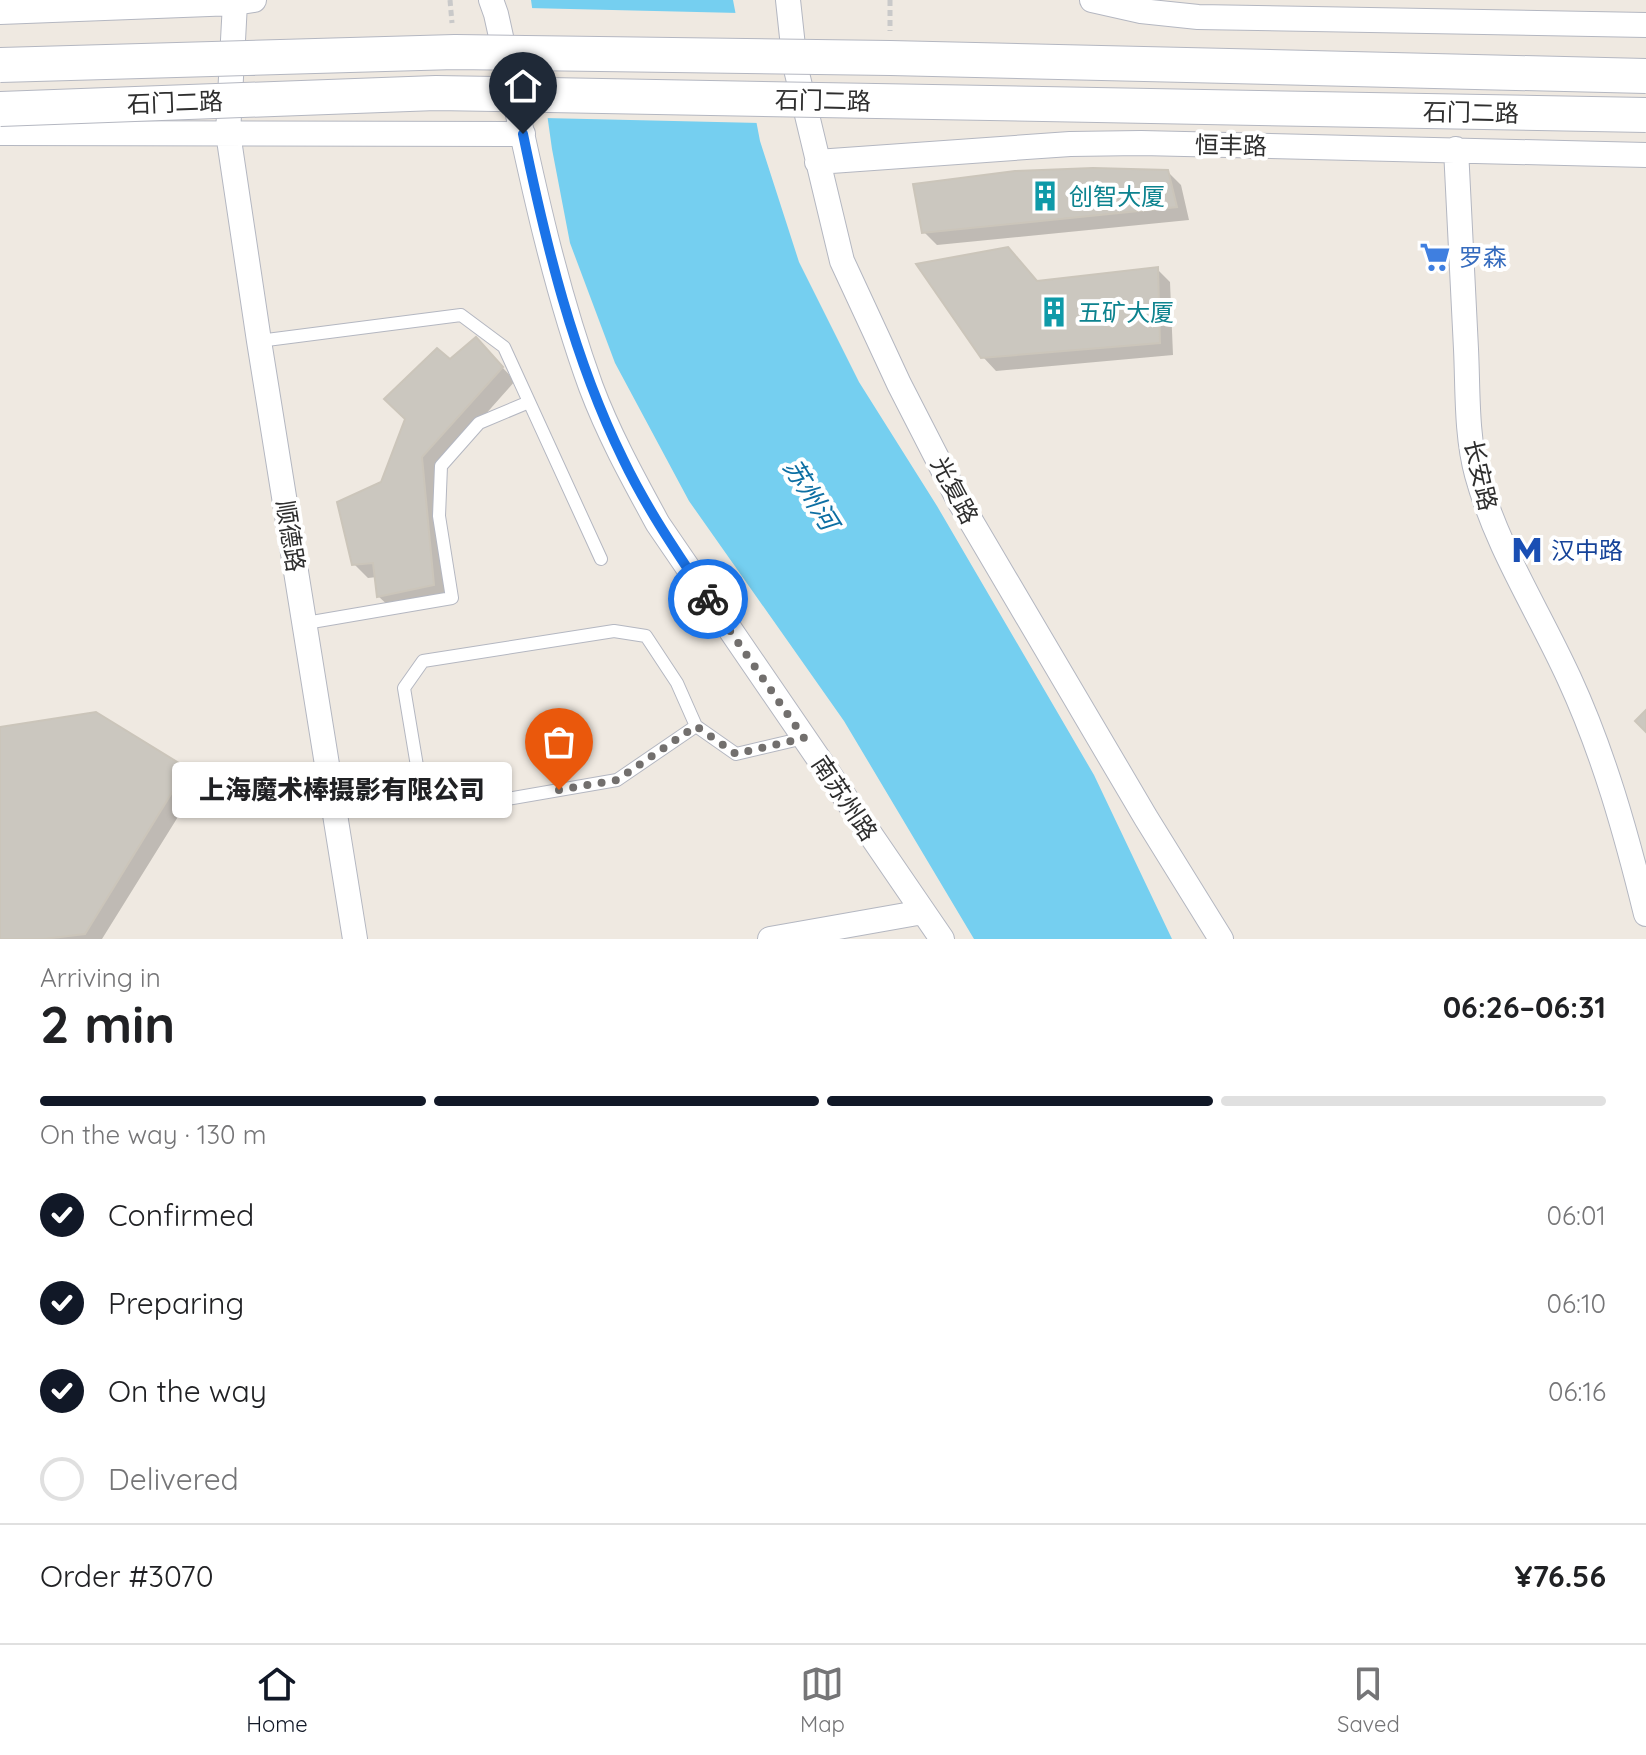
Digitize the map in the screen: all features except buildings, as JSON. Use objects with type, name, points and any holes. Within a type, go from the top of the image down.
[{"type":"main road","name":"石门二路","points":[[0,65],[455,52],[890,58],[1646,76]]},
{"type":"main road","name":"石门二路","points":[[0,109],[436,93],[1646,115]]},
{"type":"street","name":"南苏州路","points":[[491,0],[538,207],[563,301],[592,389],[622,458],[658,524],[942,939]]},
{"type":"street","name":"光复路","points":[[788,0],[795,65],[842,261],[899,384],[958,499],[1221,939]]},
{"type":"street","points":[[1092,0],[1141,11],[1198,17],[1488,11],[1646,25]]},
{"type":"street","points":[[0,12],[244,2]]},
{"type":"street","name":"顺德路","points":[[244,2],[228,133],[355,939]]},
{"type":"street","name":"石门二路","points":[[0,133],[523,134]]},
{"type":"street","name":"恒丰路","points":[[817,162],[1070,144],[1141,143],[1646,155]]},
{"type":"street","name":"长安路","points":[[1456,149],[1469,423],[1476,472],[1505,555],[1569,678],[1590,726],[1623,823],[1646,914]]},
{"type":"street","points":[[770,939],[923,912]]},
{"type":"lane","points":[[259,341],[461,315],[504,347],[601,559]]},
{"type":"lane","points":[[306,623],[452,598],[439,516],[441,466],[479,423],[529,402]]},
{"type":"lane","points":[[696,726],[617,780],[444,810],[421,790],[404,688],[423,661],[614,631],[646,636],[677,683],[696,726],[736,754],[804,738]]},
{"type":"water","name":"苏州河","points":[[531,0],[733,0],[760,141],[799,262],[859,382],[937,506],[1094,775],[1172,939],[974,939],[844,721],[689,501],[615,363],[570,243],[552,149]]},
{"type":"pier","points":[[528,8],[739,13],[760,123],[544,118]]},
{"type":"way so far","points":[[559,790],[617,780],[696,726],[736,754],[804,738],[708,599]]},
{"type":"place","name":"创智大厦","points":[[1045,196]]},
{"type":"place","name":"罗森","points":[[1435,257]]},
{"type":"place","name":"五矿大厦","points":[[1054,312]]},
{"type":"place","name":"汉中路","points":[[1527,550]]},
{"type":"place","name":"上海魔术棒摄影有限公司","points":[[559,790]]},
{"type":"route","points":[[523,134],[538,207],[563,301],[592,389],[622,458],[658,524],[708,599]]}]
